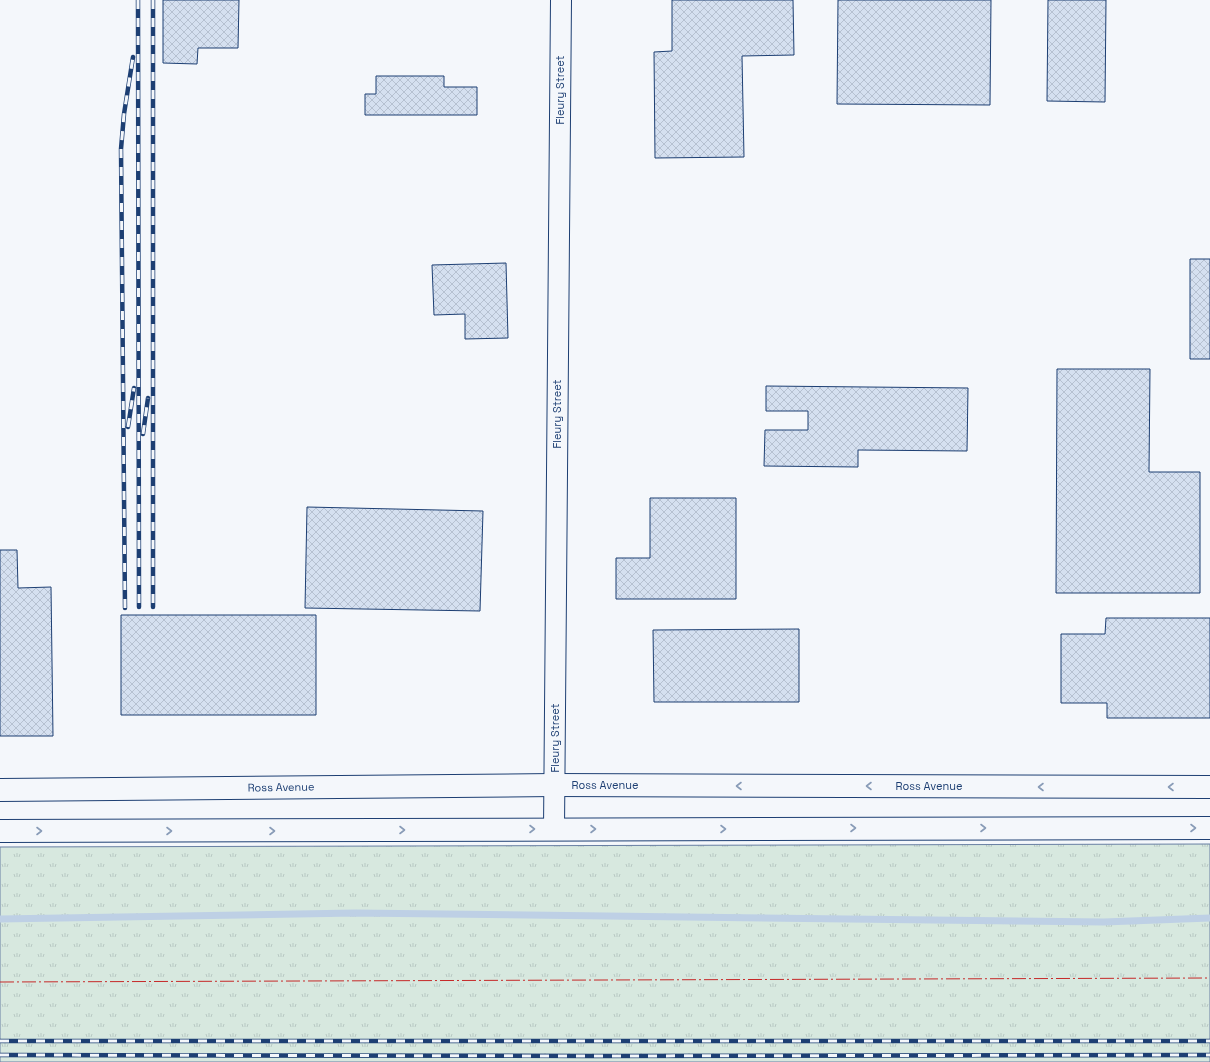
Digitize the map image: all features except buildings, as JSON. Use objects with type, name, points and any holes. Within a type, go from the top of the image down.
[{"type":"main road","name":"Ross Avenue","points":[[0,790],[554,785],[1210,787]]},
{"type":"main road","points":[[0,831],[1210,828]]},
{"type":"street","name":"Fleury Street","points":[[554,829],[561,0]]},
{"type":"green space","points":[[1210,844],[1210,1062],[0,1062],[0,847]]},
{"type":"waterway","points":[[0,919],[355,913],[1104,922],[1210,918]]},
{"type":"railway","points":[[138,0],[139,607]]},
{"type":"railway","points":[[153,0],[153,607]]},
{"type":"railway","points":[[125,608],[121,149],[124,114],[133,57]]},
{"type":"railway","points":[[128,427],[134,388]]},
{"type":"railway","points":[[143,434],[148,398]]},
{"type":"railway","points":[[0,1041],[1210,1041]]},
{"type":"railway","points":[[0,1055],[1210,1055]]},
{"type":"power","points":[[0,982],[1210,978]]}]
